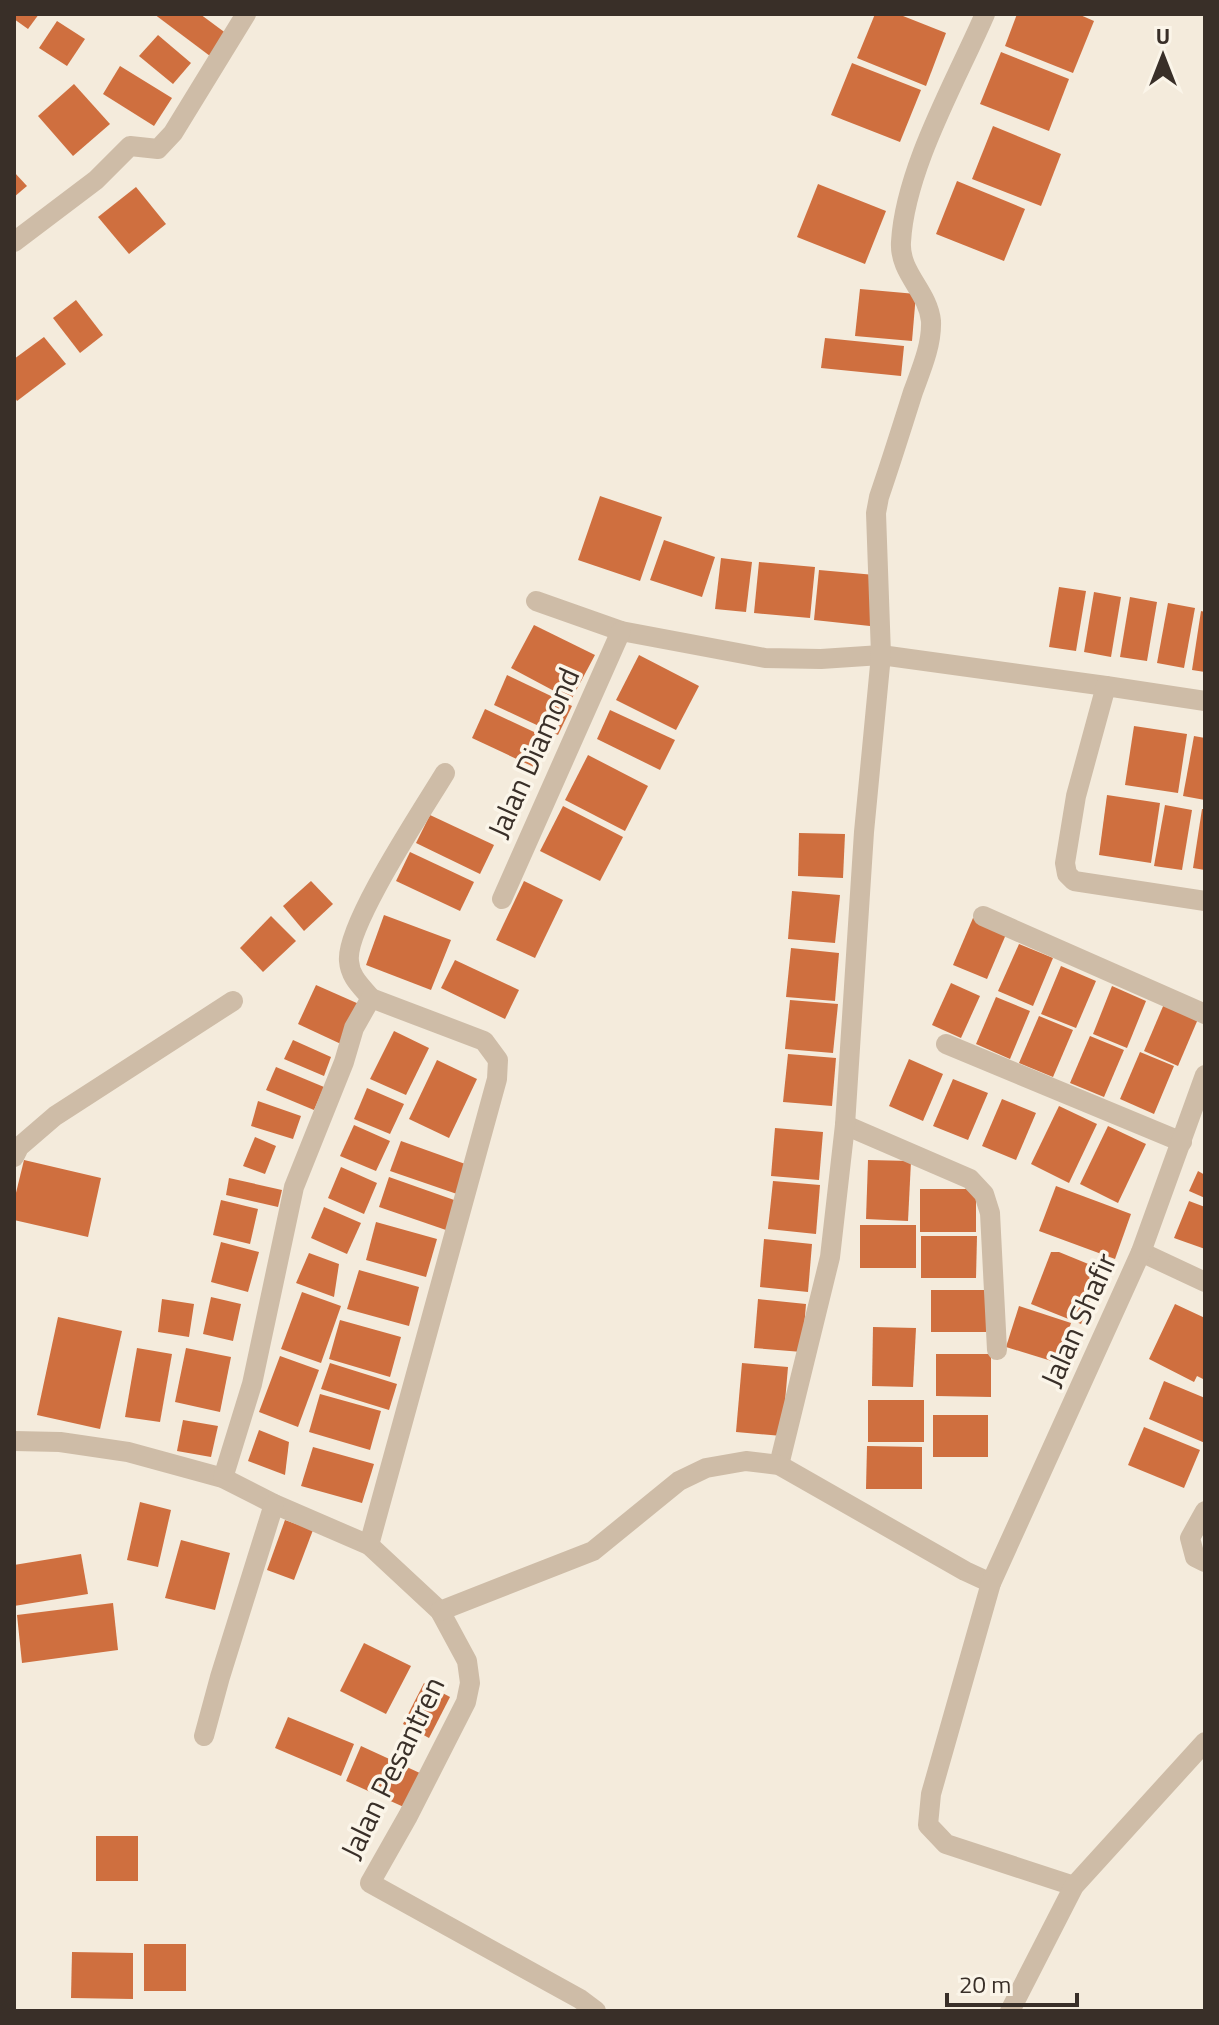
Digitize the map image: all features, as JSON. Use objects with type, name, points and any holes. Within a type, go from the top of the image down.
[{"type":"street","points":[[14,242],[96,180],[130,146],[158,149],[173,133],[246,14]]},
{"type":"street","points":[[779,1465],[830,1257],[845,1125],[864,832],[881,655],[876,513],[928,349],[931,321],[925,299],[903,263],[901,243],[911,186],[985,14]]},
{"type":"street","points":[[536,601],[621,631],[765,658],[821,659],[881,655],[1205,701]]},
{"type":"street","name":"Jalan Diamond","points":[[502,899],[621,631]]},
{"type":"street","points":[[1106,686],[1076,796],[1065,863],[1067,874],[1074,881],[1205,901]]},
{"type":"street","points":[[369,1545],[497,1079],[498,1060],[484,1041],[371,998],[353,978],[349,951],[356,930],[389,864],[445,773]]},
{"type":"street","points":[[983,916],[1205,1014]]},
{"type":"street","points":[[223,1478],[252,1384],[294,1187],[344,1062],[354,1028],[371,998]]},
{"type":"street","points":[[14,1157],[19,1147],[55,1116],[233,1001]]},
{"type":"street","points":[[946,1044],[1182,1142]]},
{"type":"street","name":"Jalan Shafir","points":[[1074,1886],[946,1844],[928,1825],[931,1794],[991,1583],[1141,1252],[1205,1075]]},
{"type":"street","points":[[845,1125],[970,1179],[984,1194],[990,1213],[997,1350]]},
{"type":"street","points":[[1141,1252],[1205,1282]]},
{"type":"street","name":"Jalan Pesantren","points":[[14,1441],[60,1442],[128,1452],[223,1478],[369,1545],[440,1611],[467,1661],[470,1683],[466,1702],[370,1883],[580,1999],[596,2011]]},
{"type":"street","points":[[440,1611],[593,1551],[679,1481],[706,1468],[746,1461],[779,1465],[991,1583]]},
{"type":"street","points":[[204,1736],[274,1504]]},
{"type":"street","points":[[1205,1511],[1190,1538],[1195,1557],[1205,1562]]},
{"type":"street","points":[[1010,2011],[1074,1886],[1205,1742]]},
{"type":"building","points":[[14,14],[39,14],[28,29],[14,19]]},
{"type":"building","points":[[154,14],[200,14],[231,37],[214,59]]},
{"type":"building","points":[[875,14],[898,14],[946,33],[926,86],[857,58]]},
{"type":"building","points":[[1017,14],[1078,14],[1094,21],[1073,73],[1005,46]]},
{"type":"building","points":[[57,21],[85,39],[67,66],[39,48]]},
{"type":"building","points":[[158,35],[191,63],[173,84],[139,56]]},
{"type":"building","points":[[1001,52],[1069,79],[1049,131],[980,104]]},
{"type":"building","points":[[852,63],[921,90],[900,142],[831,115]]},
{"type":"building","points":[[120,66],[172,98],[154,126],[103,94]]},
{"type":"building","points":[[74,84],[110,124],[73,156],[38,116]]},
{"type":"building","points":[[993,126],[1061,154],[1041,206],[972,179]]},
{"type":"building","points":[[14,172],[27,186],[14,197]]},
{"type":"building","points":[[957,181],[1025,209],[1004,261],[936,234]]},
{"type":"building","points":[[818,184],[886,211],[865,264],[797,237]]},
{"type":"building","points":[[136,187],[166,224],[129,254],[98,217]]},
{"type":"building","points":[[860,289],[916,294],[912,341],[855,336]]},
{"type":"building","points":[[76,300],[103,335],[80,353],[53,318]]},
{"type":"building","points":[[44,337],[66,364],[17,401],[14,396],[14,359]]},
{"type":"building","points":[[825,338],[904,346],[901,376],[821,368]]},
{"type":"building","points":[[600,496],[662,517],[640,581],[578,560]]},
{"type":"building","points":[[664,540],[715,557],[702,597],[650,580]]},
{"type":"building","points":[[721,558],[752,562],[746,612],[715,609]]},
{"type":"building","points":[[759,562],[815,567],[810,618],[754,613]]},
{"type":"building","points":[[819,570],[875,575],[870,626],[814,620]]},
{"type":"building","points":[[1059,587],[1086,591],[1076,651],[1049,647]]},
{"type":"building","points":[[1094,592],[1121,597],[1111,657],[1084,652]]},
{"type":"building","points":[[1130,597],[1157,602],[1147,661],[1120,657]]},
{"type":"building","points":[[1168,603],[1195,608],[1184,668],[1157,663]]},
{"type":"building","points":[[1201,611],[1205,612],[1205,672],[1192,670]]},
{"type":"building","points":[[534,625],[595,655],[571,700],[511,668]]},
{"type":"building","points":[[639,655],[699,686],[676,730],[616,700]]},
{"type":"building","points":[[507,675],[572,706],[558,735],[494,705]]},
{"type":"building","points":[[485,709],[549,739],[536,768],[472,738]]},
{"type":"building","points":[[610,710],[675,740],[660,770],[597,739]]},
{"type":"building","points":[[1134,726],[1187,734],[1178,793],[1125,785]]},
{"type":"building","points":[[1194,736],[1205,738],[1205,800],[1183,796]]},
{"type":"building","points":[[588,755],[648,786],[625,831],[565,800]]},
{"type":"building","points":[[1107,795],[1160,803],[1151,863],[1099,855]]},
{"type":"building","points":[[1165,805],[1192,810],[1182,870],[1154,866]]},
{"type":"building","points":[[563,806],[623,837],[600,881],[540,851]]},
{"type":"building","points":[[1202,809],[1205,809],[1205,870],[1193,868]]},
{"type":"building","points":[[430,815],[494,845],[480,874],[416,843]]},
{"type":"building","points":[[799,833],[845,834],[843,878],[798,876]]},
{"type":"building","points":[[410,852],[474,882],[460,911],[396,881]]},
{"type":"building","points":[[311,881],[333,904],[304,931],[283,906]]},
{"type":"building","points":[[524,881],[563,900],[535,958],[496,940]]},
{"type":"building","points":[[792,891],[840,895],[835,943],[788,939]]},
{"type":"building","points":[[384,915],[451,940],[431,990],[366,965]]},
{"type":"building","points":[[271,916],[296,941],[263,972],[240,948]]},
{"type":"building","points":[[973,918],[1007,932],[987,979],[953,965]]},
{"type":"building","points":[[1019,944],[1053,958],[1033,1006],[998,991]]},
{"type":"building","points":[[791,948],[839,953],[835,1001],[786,997]]},
{"type":"building","points":[[455,960],[519,990],[505,1019],[441,988]]},
{"type":"building","points":[[1061,966],[1096,981],[1076,1028],[1041,1014]]},
{"type":"building","points":[[951,983],[980,996],[961,1038],[932,1025]]},
{"type":"building","points":[[316,985],[359,1004],[341,1044],[298,1024]]},
{"type":"building","points":[[1112,986],[1146,1001],[1127,1048],[1093,1034]]},
{"type":"building","points":[[996,997],[1030,1011],[1010,1059],[976,1044]]},
{"type":"building","points":[[790,1000],[838,1004],[833,1053],[785,1049]]},
{"type":"building","points":[[1164,1004],[1198,1019],[1178,1066],[1144,1051]]},
{"type":"building","points":[[1039,1016],[1073,1030],[1053,1077],[1019,1063]]},
{"type":"building","points":[[394,1031],[429,1048],[406,1095],[370,1079]]},
{"type":"building","points":[[1090,1036],[1124,1050],[1104,1097],[1070,1083]]},
{"type":"building","points":[[293,1040],[331,1057],[324,1076],[284,1059]]},
{"type":"building","points":[[1140,1052],[1174,1066],[1154,1114],[1120,1099]]},
{"type":"building","points":[[788,1054],[836,1058],[832,1106],[783,1102]]},
{"type":"building","points":[[909,1059],[943,1074],[923,1121],[889,1106]]},
{"type":"building","points":[[437,1060],[477,1079],[449,1138],[409,1119]]},
{"type":"building","points":[[276,1067],[324,1087],[314,1110],[266,1090]]},
{"type":"building","points":[[953,1079],[988,1093],[968,1140],[933,1126]]},
{"type":"building","points":[[367,1088],[404,1104],[390,1134],[354,1119]]},
{"type":"building","points":[[1002,1099],[1036,1113],[1016,1160],[982,1146]]},
{"type":"building","points":[[258,1101],[301,1116],[293,1139],[251,1126]]},
{"type":"building","points":[[1059,1106],[1097,1124],[1069,1183],[1031,1164]]},
{"type":"building","points":[[354,1125],[390,1141],[376,1171],[340,1156]]},
{"type":"building","points":[[1108,1126],[1146,1144],[1118,1203],[1080,1184]]},
{"type":"building","points":[[775,1128],[823,1132],[819,1180],[771,1176]]},
{"type":"building","points":[[255,1137],[276,1146],[265,1174],[243,1166]]},
{"type":"building","points":[[401,1141],[468,1165],[457,1194],[390,1171]]},
{"type":"building","points":[[24,1160],[101,1178],[88,1237],[14,1220],[14,1201]]},
{"type":"building","points":[[868,1160],[911,1161],[908,1221],[866,1219]]},
{"type":"building","points":[[341,1167],[377,1183],[364,1214],[328,1198]]},
{"type":"building","points":[[1198,1171],[1205,1175],[1205,1198],[1189,1191]]},
{"type":"building","points":[[389,1177],[457,1201],[446,1230],[379,1207]]},
{"type":"building","points":[[229,1178],[282,1190],[278,1207],[226,1195]]},
{"type":"building","points":[[773,1181],[820,1185],[816,1234],[768,1229]]},
{"type":"building","points":[[1056,1186],[1131,1214],[1115,1259],[1039,1231]]},
{"type":"building","points":[[920,1189],[976,1189],[976,1232],[920,1232]]},
{"type":"building","points":[[221,1200],[258,1209],[250,1244],[213,1235]]},
{"type":"building","points":[[1189,1201],[1205,1207],[1205,1249],[1174,1238]]},
{"type":"building","points":[[324,1207],[361,1223],[347,1254],[311,1238]]},
{"type":"building","points":[[376,1222],[437,1239],[426,1277],[366,1260]]},
{"type":"building","points":[[860,1225],[916,1225],[916,1268],[860,1268]]},
{"type":"building","points":[[921,1236],[977,1236],[976,1278],[921,1278]]},
{"type":"building","points":[[764,1239],[812,1244],[808,1292],[760,1287]]},
{"type":"building","points":[[221,1242],[259,1252],[248,1292],[211,1282]]},
{"type":"building","points":[[1051,1252],[1059,1252],[1103,1270],[1081,1324],[1031,1304]]},
{"type":"building","points":[[309,1253],[339,1264],[334,1297],[296,1283]]},
{"type":"building","points":[[359,1270],[419,1287],[409,1326],[347,1309]]},
{"type":"building","points":[[931,1290],[986,1290],[986,1332],[931,1332]]},
{"type":"building","points":[[302,1292],[341,1306],[321,1363],[281,1349]]},
{"type":"building","points":[[211,1297],[241,1304],[233,1341],[203,1334]]},
{"type":"building","points":[[162,1299],[194,1304],[189,1337],[158,1332]]},
{"type":"building","points":[[758,1299],[806,1304],[802,1352],[754,1348]]},
{"type":"building","points":[[1175,1304],[1205,1318],[1205,1380],[1197,1376],[1194,1382],[1149,1359]]},
{"type":"building","points":[[1019,1306],[1071,1323],[1058,1363],[1006,1347]]},
{"type":"building","points":[[58,1317],[122,1331],[100,1429],[37,1415]]},
{"type":"building","points":[[340,1320],[401,1337],[390,1377],[329,1359]]},
{"type":"building","points":[[873,1327],[916,1328],[913,1387],[872,1386]]},
{"type":"building","points":[[137,1348],[172,1354],[160,1422],[125,1417]]},
{"type":"building","points":[[186,1348],[231,1357],[220,1412],[175,1402]]},
{"type":"building","points":[[936,1354],[991,1354],[991,1397],[936,1396]]},
{"type":"building","points":[[280,1356],[319,1370],[298,1427],[259,1412]]},
{"type":"building","points":[[330,1363],[397,1384],[389,1410],[321,1389]]},
{"type":"building","points":[[742,1363],[788,1367],[782,1436],[736,1432]]},
{"type":"building","points":[[1164,1381],[1205,1398],[1205,1443],[1149,1419]]},
{"type":"building","points":[[320,1394],[381,1411],[370,1450],[309,1432]]},
{"type":"building","points":[[868,1400],[924,1400],[924,1442],[868,1442]]},
{"type":"building","points":[[933,1415],[988,1415],[988,1457],[933,1457]]},
{"type":"building","points":[[183,1420],[218,1426],[211,1457],[177,1451]]},
{"type":"building","points":[[1144,1427],[1200,1450],[1184,1488],[1128,1465]]},
{"type":"building","points":[[259,1430],[289,1442],[285,1475],[248,1461]]},
{"type":"building","points":[[867,1446],[922,1447],[922,1489],[866,1489]]},
{"type":"building","points":[[313,1447],[374,1464],[362,1503],[301,1486]]},
{"type":"building","points":[[140,1502],[171,1510],[158,1567],[127,1560]]},
{"type":"building","points":[[285,1520],[313,1530],[294,1580],[267,1570]]},
{"type":"building","points":[[181,1540],[230,1553],[215,1610],[165,1598]]},
{"type":"building","points":[[81,1554],[88,1594],[14,1606],[14,1565]]},
{"type":"building","points":[[113,1603],[118,1650],[22,1663],[17,1615]]},
{"type":"building","points":[[364,1643],[411,1666],[386,1714],[340,1691]]},
{"type":"building","points":[[424,1683],[450,1697],[429,1738],[403,1724]]},
{"type":"building","points":[[288,1717],[354,1744],[341,1776],[275,1748]]},
{"type":"building","points":[[361,1746],[422,1774],[406,1808],[346,1781]]},
{"type":"building","points":[[96,1836],[138,1836],[138,1881],[96,1881]]},
{"type":"building","points":[[144,1944],[186,1944],[186,1991],[144,1991]]},
{"type":"building","points":[[72,1952],[133,1953],[133,1999],[71,1998]]}]
